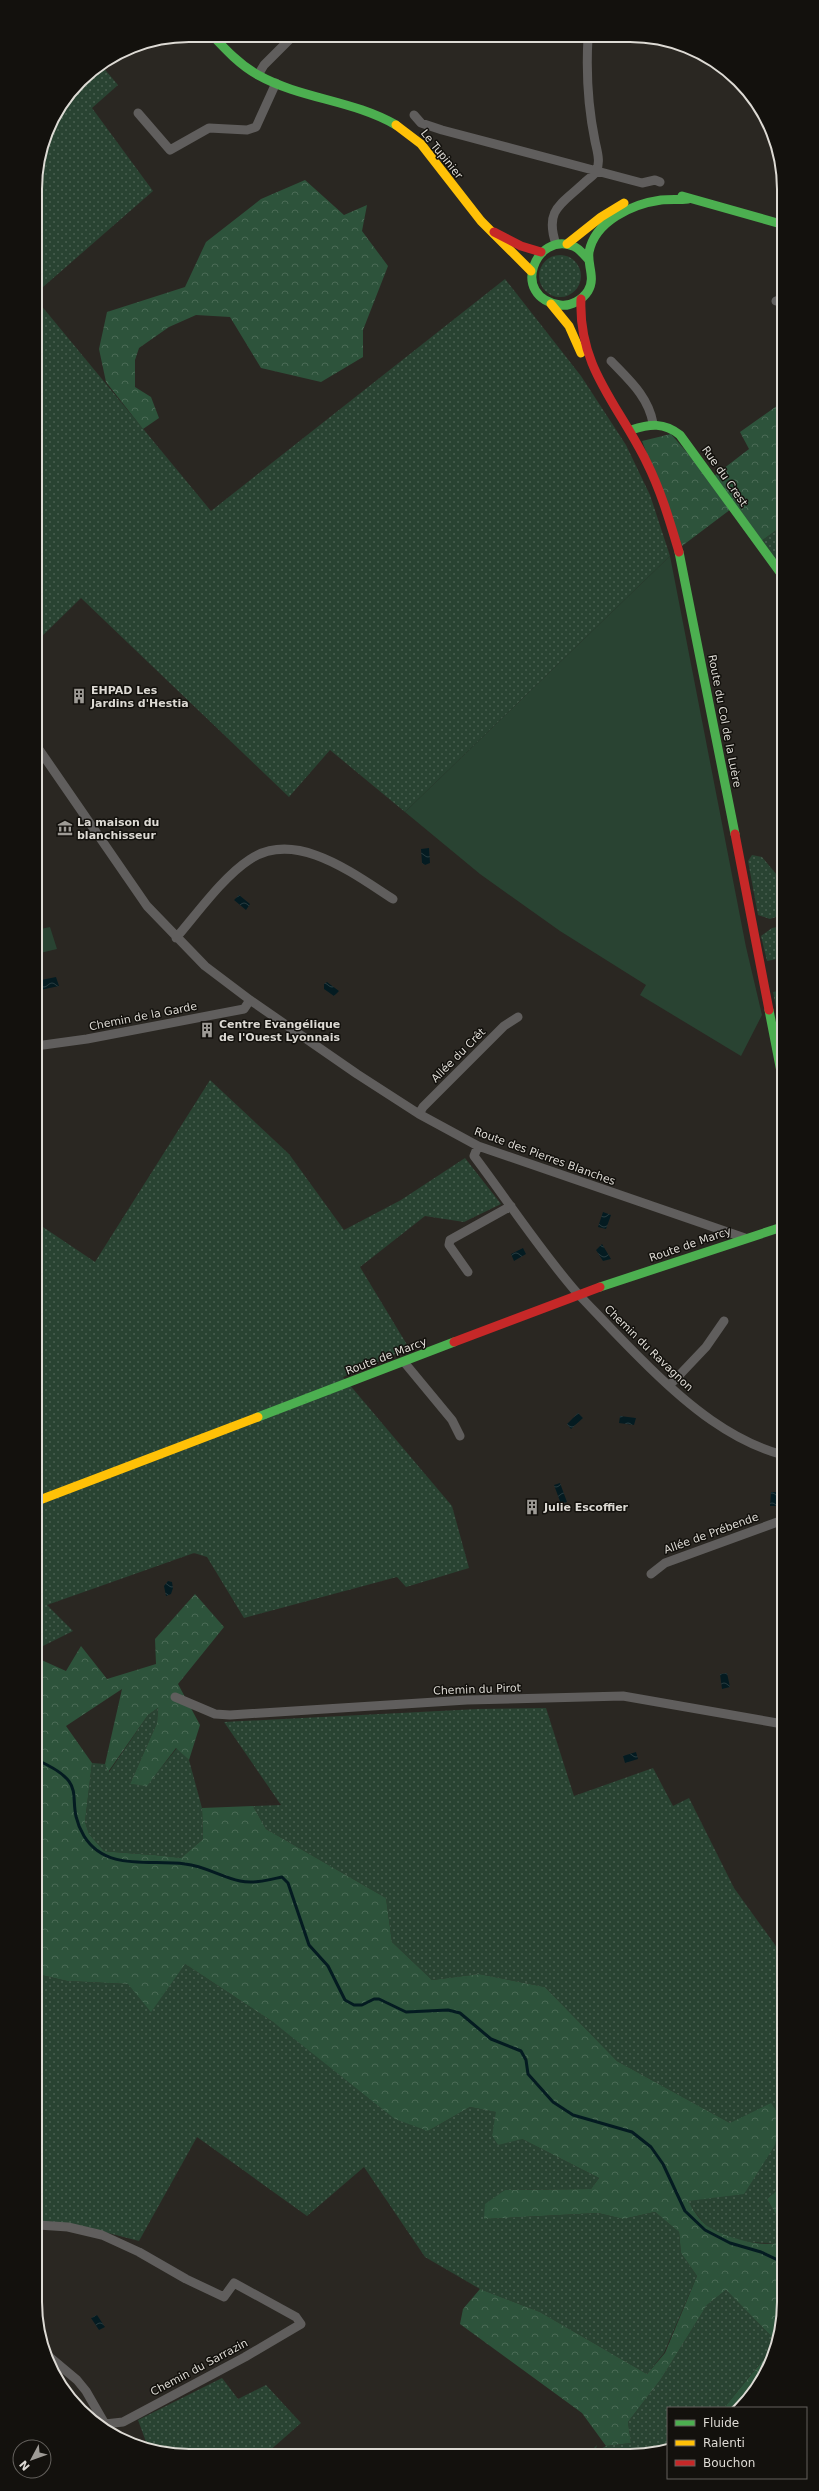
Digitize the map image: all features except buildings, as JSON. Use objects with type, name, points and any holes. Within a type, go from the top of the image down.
[{"type":"main road","name":"Le Tupinier","points":[[219,42],[237,61],[258,75],[276,83],[372,111],[401,127],[427,151],[486,228],[531,271]]},
{"type":"main road","points":[[567,244],[601,217],[624,203],[643,196],[667,193],[679,195],[688,199],[777,223]]},
{"type":"main road","points":[[589,260],[580,250],[567,244],[556,244],[541,252],[533,264],[531,271],[535,291],[551,304],[561,306],[572,304],[582,299],[588,291],[592,281],[589,260],[590,248],[598,233],[618,215],[654,202],[688,199]]},
{"type":"main road","points":[[486,228],[521,246],[541,252]]},
{"type":"main road","name":"Route du Col de la Luère","points":[[582,299],[579,324],[589,360],[631,430],[659,489],[682,566],[777,1051]]},
{"type":"main road","name":"Route du Col de la Luère","points":[[551,304],[569,326],[585,361],[602,383]]},
{"type":"main road","points":[[631,430],[653,423]]},
{"type":"main road","name":"Rue du Crest","points":[[653,423],[665,424],[680,435],[777,568]]},
{"type":"main road","name":"Route de Marcy","points":[[42,1499],[404,1362],[578,1294],[777,1228]]},
{"type":"main road","name":"Route de Marcy","points":[[745,1238],[777,1235]]},
{"type":"street","points":[[258,75],[264,66],[287,42]]},
{"type":"street","points":[[556,244],[550,226],[553,215],[560,205],[596,172],[599,159],[591,122],[588,87],[588,42]]},
{"type":"street","points":[[138,113],[170,150],[209,128],[247,130],[256,127],[260,122],[276,83]]},
{"type":"street","name":"Le Tupinier","points":[[414,115],[421,123],[442,130],[596,172],[642,183],[655,180],[660,182]]},
{"type":"street","points":[[611,361],[643,395],[650,409],[653,423]]},
{"type":"street","name":"Route des Pierres Blanches","points":[[42,754],[147,906],[176,938],[205,966],[250,1000],[419,1114],[478,1146],[745,1238]]},
{"type":"street","points":[[176,938],[221,887],[249,860],[272,850],[293,850],[317,856],[349,871],[393,899]]},
{"type":"street","name":"Chemin de la Garde","points":[[42,1045],[87,1040],[244,1009],[250,1000]]},
{"type":"street","name":"Allée du Crêt","points":[[419,1114],[423,1107],[504,1026],[518,1017]]},
{"type":"street","name":"Chemin du Ravagnon","points":[[478,1146],[474,1156],[578,1294],[613,1332],[669,1386],[727,1431],[762,1449],[777,1453]]},
{"type":"street","points":[[468,1272],[449,1245],[450,1240],[512,1206]]},
{"type":"street","points":[[669,1386],[706,1347],[724,1322]]},
{"type":"street","points":[[404,1362],[452,1420],[460,1436]]},
{"type":"street","name":"Allée de Prébende","points":[[651,1574],[665,1563],[777,1522]]},
{"type":"street","name":"Chemin du Pirot","points":[[175,1697],[215,1714],[230,1715],[467,1700],[623,1696],[777,1723]]},
{"type":"street","name":"Chemin du Sarrazin","points":[[42,2225],[68,2227],[102,2235],[139,2252],[186,2279],[224,2297],[234,2283],[296,2317],[301,2324],[245,2357],[123,2422],[109,2425]]},
{"type":"street","points":[[54,2361],[77,2380],[86,2391],[102,2420]]},
{"type":"green space","points":[[104,69],[118,85],[92,108],[153,191],[42,288],[42,179],[47,151],[57,124],[67,107],[78,92],[92,78]]},
{"type":"green space","points":[[305,180],[344,215],[367,205],[362,231],[388,266],[363,330],[363,357],[321,382],[261,368],[230,317],[196,315],[169,327],[139,348],[135,360],[135,387],[151,397],[159,418],[143,429],[106,382],[99,349],[107,312],[185,287],[206,242],[261,199]]},
{"type":"green space","points":[[560,255],[575,261],[581,276],[575,291],[560,297],[545,291],[539,276],[545,261]]},
{"type":"green space","points":[[505,279],[581,376],[626,445],[650,495],[670,556],[405,812],[330,750],[289,797],[81,598],[42,636],[42,306],[211,511]]},
{"type":"green space","points":[[777,406],[777,530],[760,542],[735,506],[682,546],[642,441],[671,434],[710,479],[749,449],[740,432]]},
{"type":"green space","points":[[777,530],[777,564],[760,542]]},
{"type":"green space","points":[[670,556],[746,947],[762,1015],[741,1056],[640,995],[646,985],[560,931],[480,874],[405,812]]},
{"type":"green space","points":[[752,855],[762,857],[777,875],[777,917],[770,919],[758,915],[748,861]]},
{"type":"green space","points":[[50,927],[57,949],[42,953],[42,929]]},
{"type":"green space","points":[[777,927],[777,959],[767,961],[761,936],[772,928]]},
{"type":"green space","points":[[777,991],[777,1013],[773,992]]},
{"type":"green space","points":[[210,1080],[289,1154],[344,1230],[401,1200],[465,1158],[501,1204],[464,1222],[425,1216],[360,1267],[409,1348],[343,1377],[452,1506],[469,1568],[406,1587],[397,1577],[244,1618],[207,1557],[194,1553],[47,1605],[73,1631],[42,1646],[42,1226],[95,1262]]},
{"type":"green space","points":[[195,1594],[224,1627],[178,1684],[200,1725],[189,1760],[176,1748],[147,1786],[130,1784],[157,1723],[158,1708],[148,1715],[108,1772],[105,1764],[122,1689],[66,1726],[92,1763],[85,1822],[89,1834],[104,1851],[181,1858],[203,1839],[202,1808],[253,1806],[266,1829],[386,1898],[392,1942],[432,1980],[479,1974],[545,1987],[617,2061],[730,2123],[771,2103],[777,2112],[777,2136],[775,2145],[744,2194],[688,2201],[702,2222],[711,2229],[743,2241],[767,2244],[777,2243],[777,2312],[773,2337],[726,2290],[707,2305],[661,2379],[628,2422],[631,2443],[606,2446],[582,2413],[460,2324],[463,2309],[480,2289],[540,2312],[647,2374],[665,2353],[697,2276],[681,2253],[679,2232],[655,2212],[623,2219],[598,2213],[484,2219],[485,2204],[505,2190],[591,2189],[599,2178],[522,2139],[498,2145],[492,2135],[496,2112],[470,2107],[428,2131],[395,2119],[273,2022],[185,1964],[151,2012],[128,1984],[67,1981],[42,1975],[42,1660],[66,1671],[81,1646],[107,1679],[156,1664],[155,1639]]},
{"type":"green space","points":[[158,1708],[157,1723],[130,1784],[147,1785],[177,1748],[189,1760],[202,1808],[203,1839],[181,1858],[104,1851],[89,1834],[85,1822],[92,1763],[105,1764],[109,1772],[148,1715]]},
{"type":"green space","points":[[546,1708],[574,1796],[653,1768],[673,1806],[689,1798],[734,1888],[777,1948],[777,2192],[767,2199],[777,2217],[777,2243],[750,2242],[721,2235],[704,2223],[687,2201],[730,2123],[617,2061],[545,1987],[479,1974],[432,1980],[392,1942],[386,1898],[266,1829],[253,1806],[281,1805],[224,1722],[478,1709]]},
{"type":"green space","points":[[185,1964],[273,2022],[428,2131],[470,2107],[497,2112],[492,2135],[522,2139],[599,2178],[591,2189],[505,2190],[484,2219],[598,2213],[623,2219],[655,2212],[679,2232],[681,2253],[697,2276],[664,2353],[647,2374],[540,2312],[480,2289],[425,2257],[364,2167],[307,2216],[197,2137],[139,2241],[81,2226],[42,2221],[42,1975],[67,1981],[128,1984]]},
{"type":"green space","points":[[777,2192],[777,2217],[767,2199]]},
{"type":"green space","points":[[726,2290],[773,2337],[767,2354],[725,2407],[667,2407],[667,2444],[640,2449],[600,2449],[606,2446],[631,2443],[628,2422],[661,2379],[707,2305]]},
{"type":"green space","points":[[767,2355],[757,2376],[741,2399],[733,2407],[725,2407]]},
{"type":"green space","points":[[222,2378],[238,2399],[266,2385],[301,2423],[272,2449],[179,2449],[146,2442],[138,2420]]},
{"type":"water","points":[[429,848],[430,863],[425,865],[422,863],[421,849]]},
{"type":"water","points":[[239,895],[250,904],[246,910],[234,900]]},
{"type":"water","points":[[56,977],[59,986],[42,990],[42,980]]},
{"type":"water","points":[[327,982],[339,991],[334,996],[324,989],[324,984]]},
{"type":"water","points":[[603,1212],[611,1215],[606,1229],[598,1227]]},
{"type":"water","points":[[602,1244],[611,1259],[603,1261],[596,1250]]},
{"type":"water","points":[[523,1248],[526,1254],[514,1261],[511,1254]]},
{"type":"water","points":[[578,1413],[583,1418],[571,1429],[567,1424]]},
{"type":"water","points":[[620,1416],[636,1418],[634,1425],[619,1423]]},
{"type":"water","points":[[560,1483],[567,1502],[561,1504],[554,1485]]},
{"type":"water","points":[[771,1492],[777,1492],[777,1506],[770,1506]]},
{"type":"water","points":[[168,1581],[172,1582],[173,1588],[171,1594],[166,1596],[164,1586]]},
{"type":"water","points":[[727,1673],[730,1687],[722,1689],[720,1674]]},
{"type":"water","points":[[636,1752],[638,1759],[625,1763],[623,1756]]},
{"type":"water","points":[[97,2315],[105,2327],[99,2330],[91,2318]]},
{"type":"waterway","points":[[42,1762],[66,1777],[74,1793],[75,1811],[78,1823],[84,1836],[93,1847],[104,1855],[130,1862],[192,1865],[245,1882],[282,1877],[288,1883],[309,1945],[328,1966],[345,2000],[354,2005],[362,2005],[374,1999],[379,1999],[406,2012],[448,2010],[460,2013],[491,2039],[521,2051],[526,2060],[528,2074],[553,2102],[573,2115],[632,2132],[651,2147],[663,2164],[685,2211],[705,2230],[730,2243],[761,2252],[777,2260]]},
{"type":"traffic: fast","points":[[219,42],[239,62],[251,71],[275,83],[309,95],[362,110],[396,125]]},
{"type":"traffic: fast","points":[[682,196],[777,223]]},
{"type":"traffic: fast","points":[[589,260],[587,258],[584,254],[580,250],[573,246],[560,244],[548,248],[539,256],[534,267],[532,279],[535,290],[544,300],[560,305],[568,305],[576,302],[586,294],[590,286],[591,276],[589,252],[599,231],[607,223],[616,216],[638,205],[661,200],[688,199]]},
{"type":"traffic: fast","points":[[631,430],[644,426],[657,425],[668,428],[680,435],[777,568]]},
{"type":"traffic: fast","points":[[679,552],[735,834]]},
{"type":"traffic: fast","points":[[769,1010],[777,1051]]},
{"type":"traffic: fast","points":[[600,1287],[777,1229]]},
{"type":"traffic: fast","points":[[258,1417],[454,1342]]},
{"type":"traffic: slow","points":[[396,125],[421,144],[481,221],[531,271]]},
{"type":"traffic: slow","points":[[567,244],[601,217],[624,203]]},
{"type":"traffic: slow","points":[[551,304],[569,326],[581,353]]},
{"type":"traffic: slow","points":[[42,1499],[258,1417]]},
{"type":"traffic: jam","points":[[494,232],[521,246],[541,252]]},
{"type":"traffic: jam","points":[[581,299],[582,323],[586,346],[593,366],[602,385],[636,442],[657,484],[679,552]]},
{"type":"traffic: jam","points":[[735,834],[769,1010]]},
{"type":"traffic: jam","points":[[454,1342],[600,1287]]},
{"type":"place","name":"EHPAD Les Jardins d'Hestia","points":[[79,696]]},
{"type":"place","name":"La maison du blanchisseur","points":[[65,828]]},
{"type":"place","name":"Centre Evangélique de l'Ouest Lyonnais","points":[[207,1030]]},
{"type":"place","name":"Julie Escoffier","points":[[532,1507]]}]
